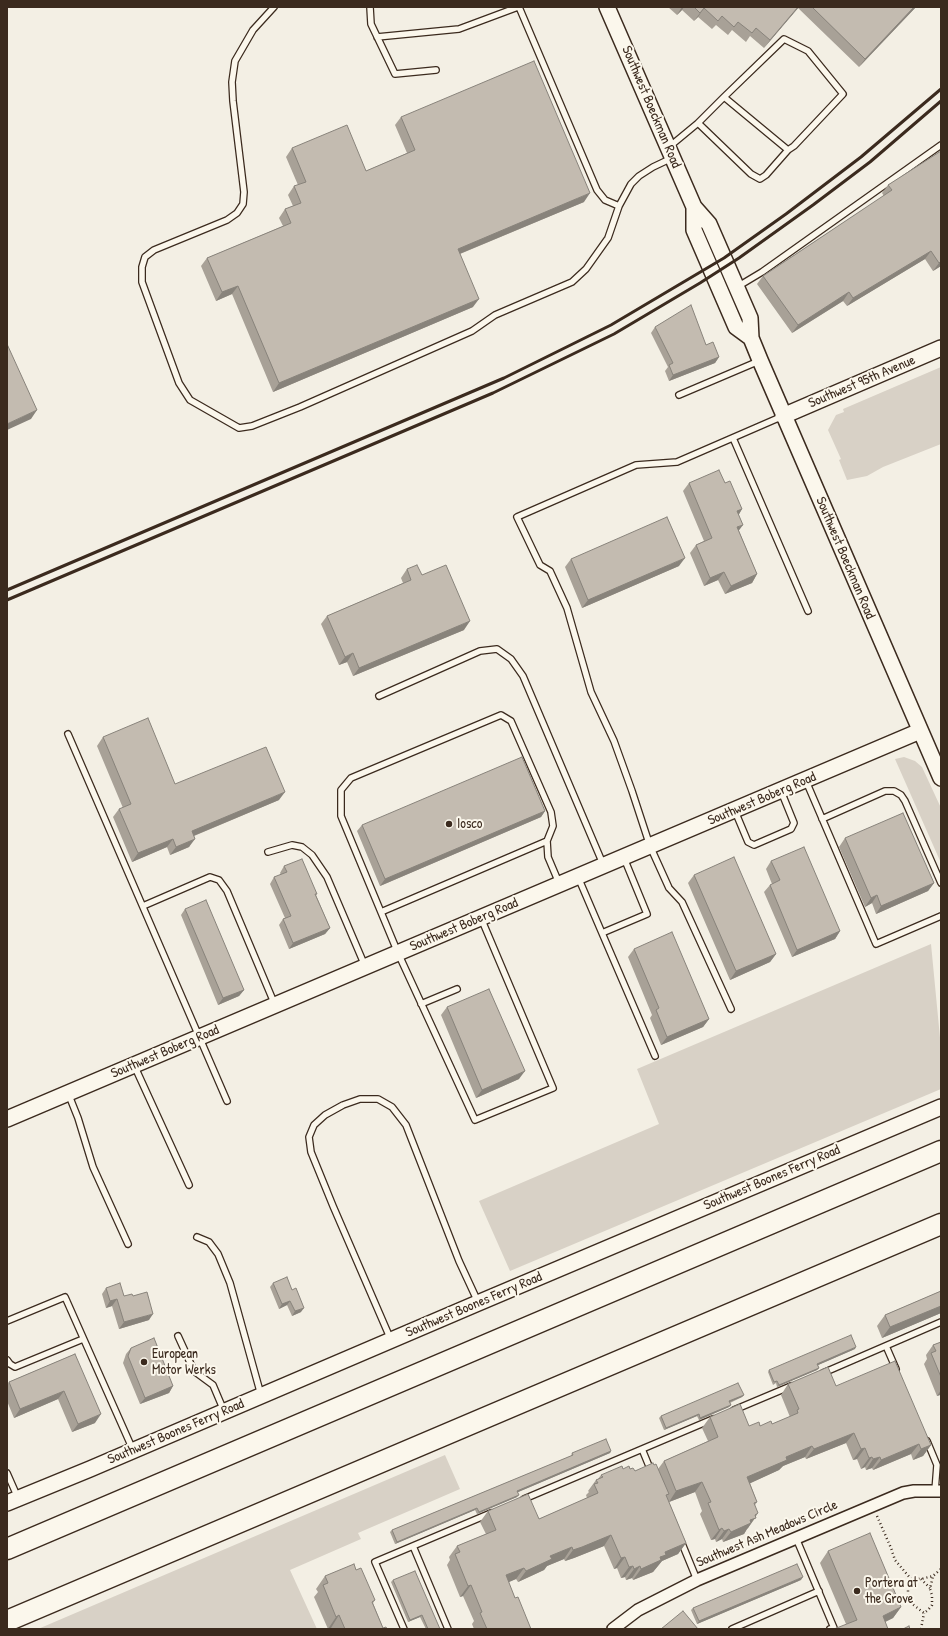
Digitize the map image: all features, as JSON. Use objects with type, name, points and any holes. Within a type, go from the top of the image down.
[{"type":"highway","points":[[7,1549],[941,1151]]},
{"type":"highway","points":[[7,1621],[941,1224]]},
{"type":"street","name":"Southwest Boeckman Road","points":[[608,7],[694,207],[709,224],[737,287],[750,318],[751,338],[760,360],[941,778]]},
{"type":"street","name":"Southwest Boeckman Road","points":[[694,207],[694,230],[736,327],[751,338]]},
{"type":"street","name":"Southwest 95th Avenue","points":[[784,416],[941,348]]},
{"type":"street","name":"Southwest Boberg Road","points":[[7,1119],[735,811],[920,731]]},
{"type":"street","name":"Southwest Boones Ferry Road","points":[[12,1500],[941,1107]]},
{"type":"street","name":"Southwest Ash Meadows Circle","points":[[613,1629],[638,1610],[697,1580],[903,1493],[914,1491],[938,1491]]},
{"type":"lane","points":[[274,7],[253,30],[235,61],[232,82],[233,101],[244,192],[243,204],[237,213],[227,220],[154,250],[145,257],[142,267],[142,282],[179,383],[190,400],[239,428],[252,426],[300,408],[472,332],[495,315],[572,282],[586,269],[608,238],[619,206],[631,184],[671,152],[698,123],[784,39],[808,51],[843,94],[794,146],[788,150],[766,175],[760,179],[751,174],[698,123]]},
{"type":"lane","points":[[370,7],[371,24],[395,74],[436,70]]},
{"type":"lane","points":[[377,36],[459,29],[519,7],[597,190],[605,200],[619,206]]},
{"type":"lane","points":[[724,97],[788,150]]},
{"type":"lane","points":[[737,287],[762,272],[941,145]]},
{"type":"lane","points":[[679,395],[760,360]]},
{"type":"lane","points":[[731,1010],[682,902],[669,888],[650,846],[622,762],[591,692],[567,608],[550,571],[540,565],[517,517],[636,465],[677,462],[784,416]]},
{"type":"lane","points":[[733,438],[808,611]]},
{"type":"lane","points":[[379,696],[480,651],[497,649],[511,659],[523,676],[604,866]]},
{"type":"lane","points":[[481,918],[553,1088],[474,1120],[398,954],[341,816],[341,790],[351,778],[501,716],[512,721],[551,812],[553,826],[547,841],[548,857],[560,885]]},
{"type":"lane","points":[[68,734],[201,1037],[227,1101]]},
{"type":"lane","points":[[805,780],[876,944],[941,916]]},
{"type":"lane","points":[[735,811],[748,842],[754,845],[791,829],[794,824],[780,791]]},
{"type":"lane","points":[[822,819],[885,792],[894,791],[905,801],[941,883]]},
{"type":"lane","points":[[380,912],[547,841]]},
{"type":"lane","points":[[268,852],[292,845],[302,847],[312,855],[327,877],[365,967]]},
{"type":"lane","points":[[602,933],[647,914],[624,858]]},
{"type":"lane","points":[[144,906],[210,877],[219,880],[227,891],[275,1005]]},
{"type":"lane","points":[[578,877],[655,1056]]},
{"type":"lane","points":[[421,1004],[457,989]]},
{"type":"lane","points":[[134,1065],[189,1185]]},
{"type":"lane","points":[[68,1093],[78,1118],[93,1167],[128,1244]]},
{"type":"lane","points":[[391,1340],[333,1206],[312,1152],[309,1137],[314,1125],[326,1115],[343,1106],[360,1099],[378,1099],[392,1107],[406,1125],[459,1261],[478,1303]]},
{"type":"lane","points":[[197,1237],[209,1242],[218,1254],[230,1283],[261,1395]]},
{"type":"lane","points":[[7,1321],[64,1297],[133,1450]]},
{"type":"lane","points":[[814,1376],[941,1322]]},
{"type":"lane","points":[[178,1336],[194,1371],[213,1385],[224,1411]]},
{"type":"lane","points":[[7,1360],[10,1364],[15,1366],[20,1365],[83,1339]]},
{"type":"lane","points":[[886,1346],[898,1374]]},
{"type":"lane","points":[[728,1412],[800,1382]]},
{"type":"lane","points":[[520,1501],[721,1416]]},
{"type":"lane","points":[[925,1437],[937,1465],[938,1491]]},
{"type":"lane","points":[[642,1449],[654,1478]]},
{"type":"lane","points":[[7,1473],[12,1500]]},
{"type":"lane","points":[[404,1629],[376,1562],[499,1510]]},
{"type":"lane","points":[[679,1536],[697,1580]]},
{"type":"lane","points":[[796,1538],[834,1628],[830,1629]]},
{"type":"lane","points":[[413,1546],[448,1629]]},
{"type":"lane","points":[[732,1629],[819,1591]]},
{"type":"path","points":[[876,1513],[892,1548],[895,1560],[911,1579],[921,1579],[933,1576],[941,1569]]},
{"type":"path","points":[[930,1589],[933,1576]]},
{"type":"path","points":[[911,1579],[908,1589],[908,1597],[911,1604],[924,1612]]},
{"type":"path","points":[[921,1579],[930,1589],[932,1595],[932,1605],[924,1612],[921,1629]]},
{"type":"shaded area","points":[[941,367],[941,444],[883,467],[867,476],[847,480],[839,460],[841,459],[828,430],[836,415],[844,412],[843,409]]},
{"type":"shaded area","points":[[904,757],[915,761],[922,767],[941,808],[941,863],[895,759]]},
{"type":"shaded area","points":[[931,944],[941,1048],[941,1089],[510,1271],[479,1201],[659,1124],[637,1069]]},
{"type":"shaded area","points":[[445,1455],[460,1489],[358,1533],[361,1539],[290,1570],[317,1629],[38,1629]]},
{"type":"building","points":[[694,7],[798,7],[770,40],[756,28],[752,33],[738,22],[734,27],[722,16],[718,21],[704,8],[700,13]]},
{"type":"building","points":[[812,7],[914,7],[865,59]]},
{"type":"building","points":[[534,61],[590,193],[458,249],[479,299],[279,383],[238,286],[222,292],[207,258],[291,223],[285,209],[301,203],[294,186],[306,182],[292,148],[347,125],[366,171],[415,150],[401,117]]},
{"type":"building","points":[[941,151],[941,261],[939,263],[931,251],[853,298],[849,292],[798,325],[763,276],[892,190],[888,185]]},
{"type":"building","points":[[691,305],[706,345],[713,342],[719,357],[673,375],[669,365],[673,363],[655,327]]},
{"type":"building","points":[[7,344],[37,410],[7,424]]},
{"type":"building","points":[[719,470],[725,483],[730,481],[742,509],[737,511],[743,525],[737,527],[757,574],[731,586],[724,572],[710,578],[696,545],[712,538],[689,483]]},
{"type":"building","points":[[667,517],[685,558],[588,600],[571,559]]},
{"type":"building","points":[[417,565],[422,575],[446,565],[470,621],[359,668],[353,653],[345,657],[327,616],[411,580],[407,569]]},
{"type":"building","points":[[148,718],[175,784],[266,747],[285,792],[192,831],[195,839],[176,847],[173,839],[138,853],[119,809],[131,804],[103,737]]},
{"type":"building","name":"Iosco","points":[[522,757],[545,811],[385,879],[362,825]]},
{"type":"building","points":[[903,813],[934,883],[881,906],[877,895],[871,898],[845,838]]},
{"type":"building","points":[[804,847],[840,931],[797,950],[770,885],[780,880],[771,861]]},
{"type":"building","points":[[734,857],[776,954],[736,971],[694,875]]},
{"type":"building","points":[[302,859],[330,928],[293,943],[283,919],[291,916],[274,877],[287,872],[284,866]]},
{"type":"building","points":[[206,900],[244,990],[223,998],[185,909]]},
{"type":"building","points":[[672,932],[709,1019],[667,1037],[656,1010],[659,1008],[634,949]]},
{"type":"building","points":[[489,989],[525,1071],[482,1090],[447,1007]]},
{"type":"building","points":[[287,1277],[292,1290],[296,1288],[304,1308],[295,1311],[290,1301],[282,1304],[273,1283]]},
{"type":"building","points":[[120,1283],[124,1296],[132,1294],[133,1296],[147,1292],[153,1314],[124,1322],[117,1299],[110,1301],[106,1288]]},
{"type":"building","points":[[941,1291],[941,1306],[890,1327],[885,1315]]},
{"type":"building","points":[[851,1335],[856,1347],[817,1364],[819,1368],[779,1385],[777,1381],[774,1382],[769,1370]]},
{"type":"building","points":[[154,1338],[173,1386],[145,1398],[128,1356],[131,1348]]},
{"type":"building","points":[[941,1342],[941,1377],[931,1353],[936,1351],[933,1345]]},
{"type":"building","points":[[75,1354],[101,1414],[78,1424],[64,1391],[20,1409],[9,1382]]},
{"type":"building","points":[[895,1361],[931,1445],[921,1449],[919,1444],[881,1460],[880,1457],[873,1459],[872,1457],[869,1458],[865,1448],[861,1449],[854,1433],[814,1449],[812,1446],[786,1457],[787,1460],[747,1477],[757,1502],[754,1503],[758,1513],[755,1515],[756,1518],[750,1520],[751,1523],[731,1532],[729,1529],[724,1531],[722,1528],[719,1530],[708,1503],[711,1502],[702,1482],[676,1491],[664,1461],[718,1437],[710,1417],[740,1404],[749,1426],[759,1422],[760,1426],[771,1421],[772,1424],[798,1413],[797,1410],[799,1409],[788,1384],[828,1367],[836,1386]]},
{"type":"building","points":[[738,1383],[744,1395],[729,1401],[731,1405],[700,1418],[699,1414],[666,1428],[661,1416]]},
{"type":"building","points":[[606,1439],[611,1451],[517,1491],[519,1495],[479,1512],[477,1508],[397,1542],[392,1530],[573,1455],[572,1453]]},
{"type":"building","points":[[653,1463],[654,1465],[656,1464],[669,1494],[666,1495],[686,1543],[665,1552],[666,1555],[660,1557],[661,1560],[641,1569],[640,1566],[634,1569],[633,1566],[629,1567],[625,1557],[621,1558],[611,1535],[582,1547],[573,1550],[572,1547],[550,1556],[552,1559],[526,1571],[524,1568],[506,1575],[515,1598],[518,1597],[531,1629],[487,1629],[471,1585],[468,1586],[455,1554],[460,1552],[457,1546],[496,1530],[488,1511],[528,1494],[539,1519],[598,1493],[594,1484],[598,1483],[596,1480],[603,1477],[601,1475],[622,1466],[623,1469],[629,1466],[630,1469],[633,1468],[635,1471]]},
{"type":"building","name":"Portera at the Grove","points":[[870,1533],[901,1607],[883,1616],[888,1629],[834,1629],[857,1620],[828,1551]]},
{"type":"building","points":[[354,1564],[356,1570],[361,1568],[375,1600],[372,1602],[383,1628],[386,1627],[387,1629],[345,1629],[339,1615],[336,1617],[323,1585],[328,1583],[325,1576]]},
{"type":"building","points":[[797,1564],[803,1577],[699,1621],[693,1608]]},
{"type":"building","points":[[415,1571],[440,1629],[428,1629],[422,1615],[410,1620],[393,1580]]},
{"type":"building","points":[[683,1611],[698,1629],[661,1629]]},
{"type":"building","points":[[909,1626],[910,1629],[903,1629]]},
{"type":"railway","points":[[7,590],[504,378],[611,325],[724,258],[786,214],[861,157],[941,89]]},
{"type":"railway","points":[[7,600],[493,393],[614,334],[739,258],[870,162],[941,101]]},
{"type":"place","name":"Iosco","points":[[449,824]]},
{"type":"place","name":"European Motor Werks","points":[[144,1362]]},
{"type":"place","name":"Portera at the Grove","points":[[857,1591]]}]
